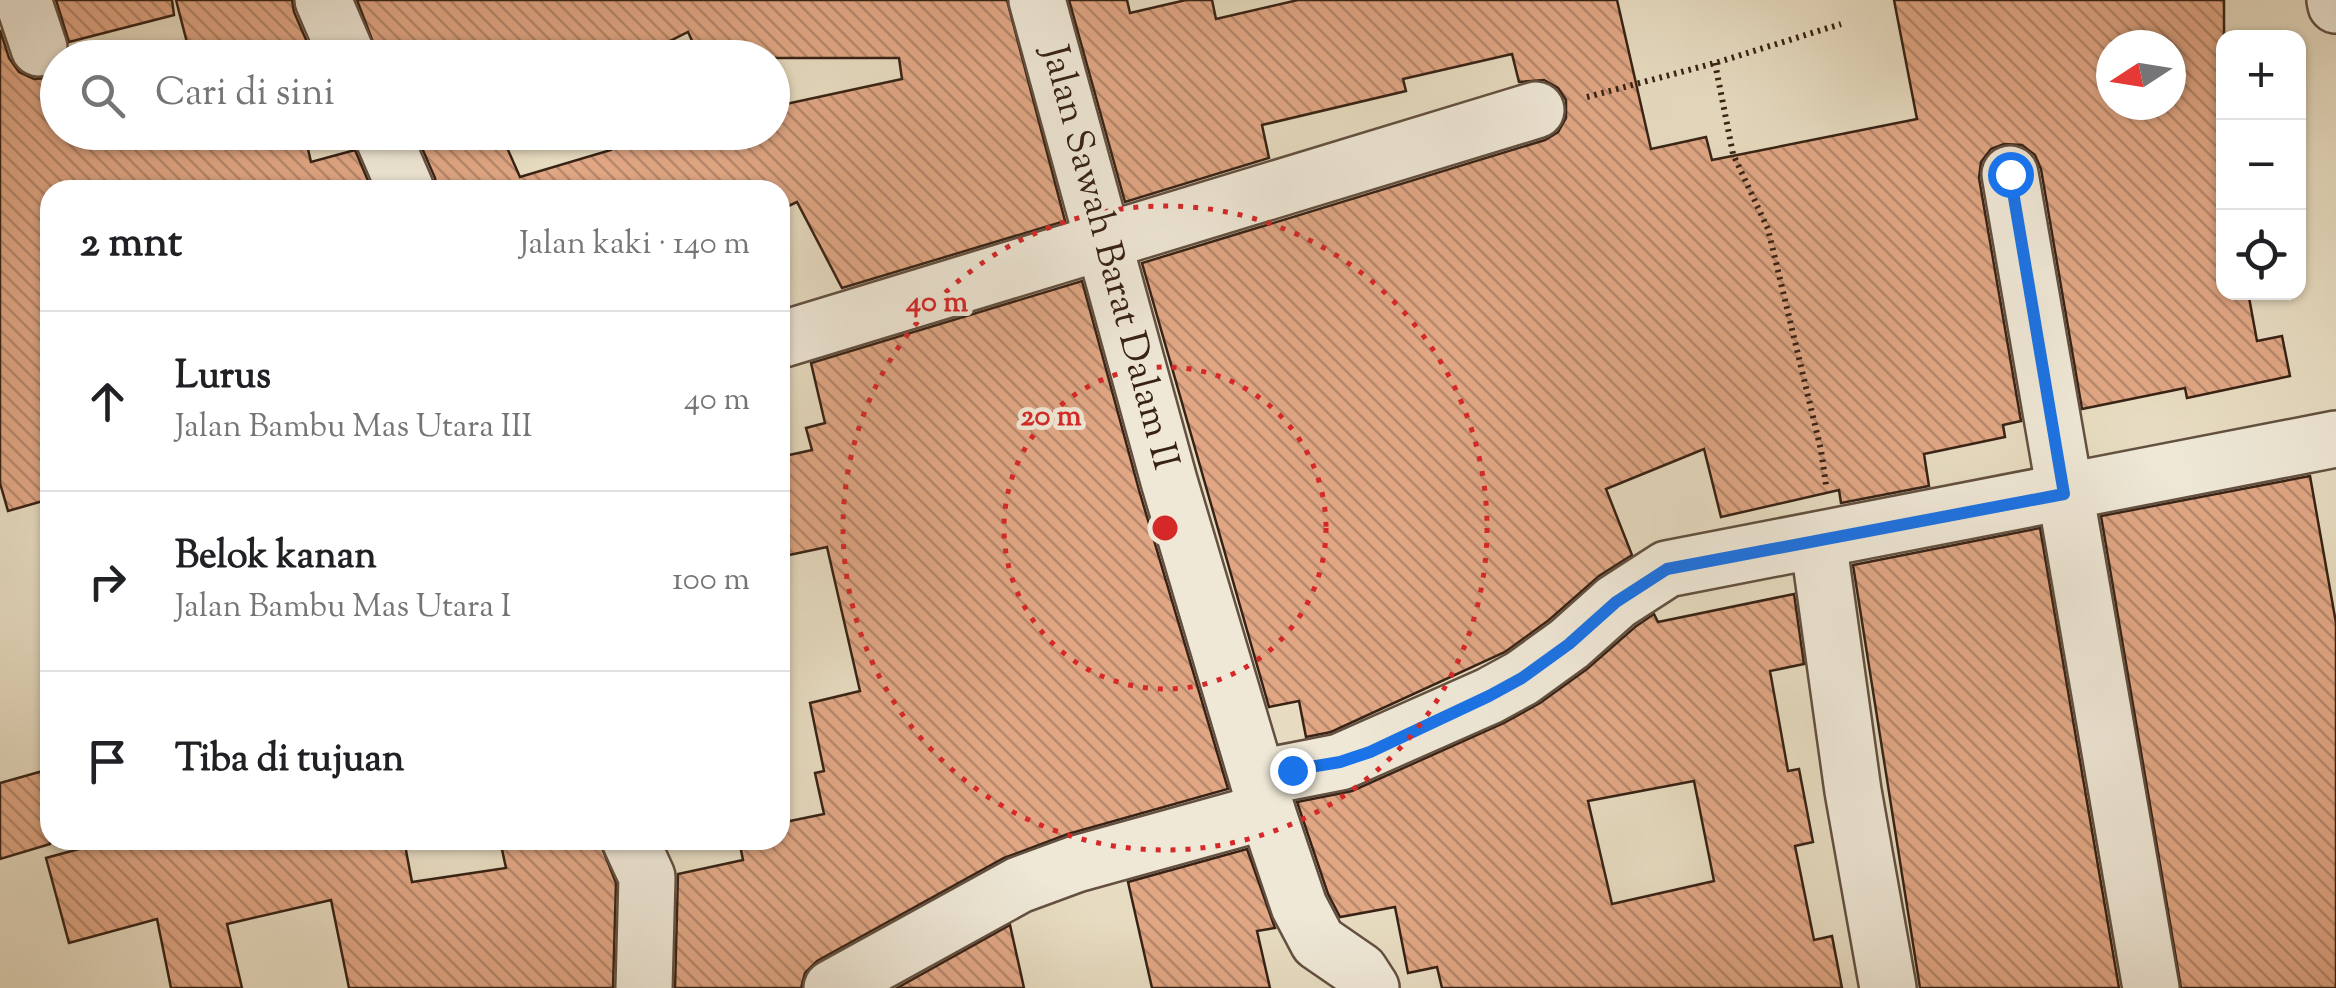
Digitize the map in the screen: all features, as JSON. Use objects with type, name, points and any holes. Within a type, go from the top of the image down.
[{"type":"street","points":[[324,0],[341,40]]},
{"type":"street","name":"Jalan Sawah Barat Dalam II","points":[[1037,0],[1169,481],[1298,906],[1318,942],[1360,972],[1371,988]]},
{"type":"street","points":[[790,337],[1536,110]]},
{"type":"street","points":[[389,150],[402,180]]},
{"type":"street","points":[[2010,174],[2151,988]]},
{"type":"street","points":[[832,988],[1019,885],[1262,794],[1489,696],[1522,678],[1569,644],[1616,602],[1667,569],[2336,439]]},
{"type":"street","points":[[1818,540],[1853,791],[1888,988]]},
{"type":"street","points":[[635,850],[647,877],[644,988]]},
{"type":"path","points":[[1536,110],[1715,63],[1841,24]]},
{"type":"path","points":[[1715,63],[1734,154],[1768,228],[1821,450],[1826,500],[1818,540]]},
{"type":"building","points":[[56,0],[172,0],[174,15],[68,40]]},
{"type":"building","points":[[176,0],[292,0],[306,40],[186,40]]},
{"type":"building","points":[[357,0],[1007,0],[1065,221],[842,288],[797,202],[790,205],[790,180],[435,180],[423,150],[508,150],[520,177],[611,150],[790,150],[790,103],[902,79],[899,58],[790,58],[790,40],[692,40],[688,32],[672,40],[372,40]]},
{"type":"building","points":[[1069,0],[1127,0],[1130,13],[1186,0],[1212,0],[1216,19],[1298,0],[1617,0],[1651,149],[1706,137],[1712,160],[1917,119],[1894,0],[2224,0],[2224,30],[2216,30],[2216,300],[2249,300],[2257,341],[2282,336],[2290,376],[2187,398],[2185,388],[2082,409],[2041,169],[2035,155],[2022,145],[2004,144],[1991,149],[1981,162],[1979,178],[2021,421],[2003,425],[2005,437],[1924,454],[1929,486],[1841,503],[1839,490],[1721,517],[1704,449],[1606,489],[1632,555],[1599,576],[1505,652],[1331,732],[1306,737],[1299,701],[1269,707],[1142,263],[1545,140],[1558,132],[1566,118],[1566,100],[1558,88],[1544,80],[1519,82],[1512,54],[1403,79],[1406,91],[1262,125],[1269,158],[1125,202]]},
{"type":"building","points":[[0,30],[9,58],[19,72],[40,79],[40,150],[308,150],[311,162],[355,150],[368,180],[40,180],[40,502],[8,511],[0,483]]},
{"type":"building","points":[[1082,281],[1228,789],[1068,834],[1004,858],[817,961],[805,973],[801,988],[675,988],[678,874],[743,860],[741,850],[790,850],[790,821],[824,814],[815,773],[824,771],[810,703],[860,691],[827,547],[790,555],[790,455],[812,450],[806,428],[825,423],[811,363]]},
{"type":"building","points":[[2310,476],[2336,623],[2336,988],[2181,988],[2101,516]]},
{"type":"building","points":[[2040,528],[2119,988],[1920,988],[1853,565]]},
{"type":"building","points":[[1794,594],[1804,664],[1770,671],[1788,771],[1799,769],[1813,842],[1795,846],[1814,940],[1832,936],[1842,988],[1442,988],[1437,967],[1408,973],[1395,907],[1340,917],[1328,894],[1297,802],[1352,791],[1504,723],[1587,669],[1654,614],[1658,622]],"holes":[[[1694,781],[1714,881],[1612,904],[1588,801]]]},
{"type":"building","points":[[40,772],[40,847],[0,859],[0,783]]},
{"type":"building","points":[[1247,849],[1275,928],[1257,931],[1270,988],[1152,988],[1128,882]]},
{"type":"building","points":[[75,850],[406,850],[412,882],[506,868],[502,850],[603,850],[616,883],[613,988],[349,988],[331,900],[227,924],[242,988],[171,988],[157,919],[69,943],[46,858]]},
{"type":"building","points":[[1010,925],[1024,988],[897,988]]},
{"type":"route","points":[[1292,770],[1370,752],[1489,696],[1522,678],[1638,585],[1667,569],[2064,494],[2010,174]]}]
